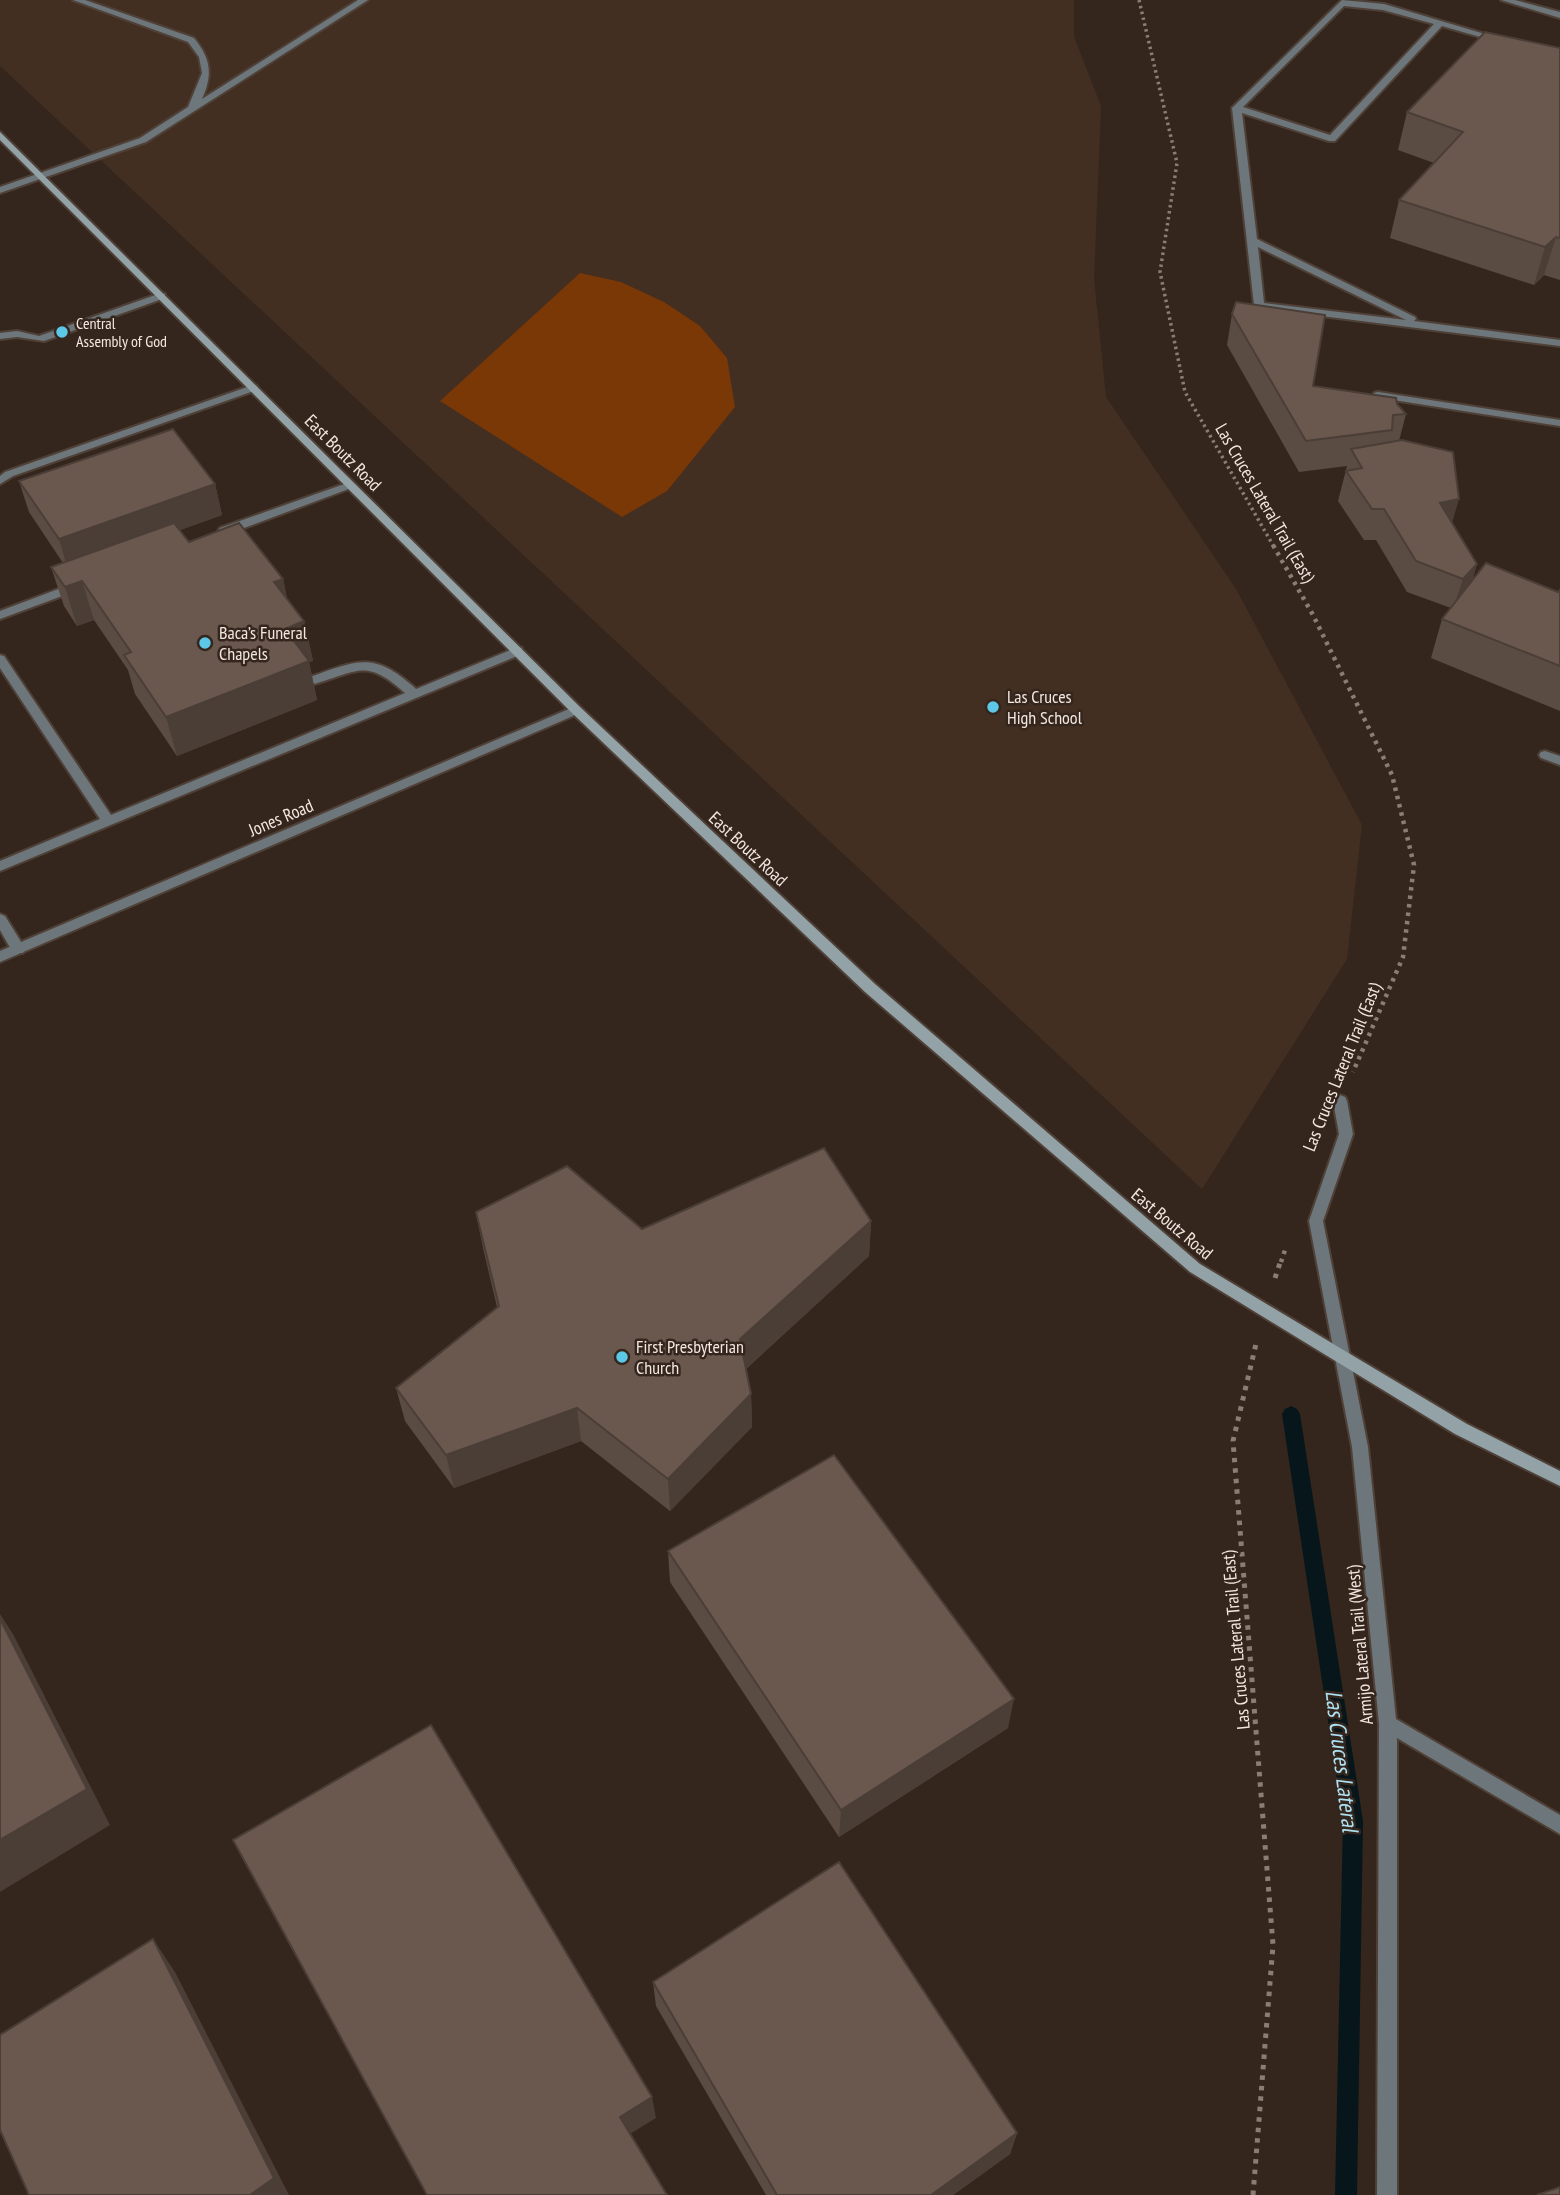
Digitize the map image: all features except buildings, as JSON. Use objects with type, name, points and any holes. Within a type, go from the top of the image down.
[{"type":"main road","name":"East Boutz Road","points":[[0,135],[576,710],[870,988],[1195,1268],[1461,1429],[1560,1479]]},
{"type":"street","points":[[77,0],[191,40],[203,52],[208,68],[203,89],[192,109]]},
{"type":"street","points":[[0,190],[143,140],[364,0]]},
{"type":"street","points":[[1505,0],[1560,15]]},
{"type":"street","points":[[1237,108],[1342,3],[1388,4],[1440,23],[1507,41]]},
{"type":"street","points":[[1237,108],[1332,139],[1440,23]]},
{"type":"street","points":[[1237,108],[1259,305],[1560,343]]},
{"type":"street","points":[[1252,242],[1422,324]]},
{"type":"street","points":[[0,336],[18,334],[40,339],[161,296]]},
{"type":"street","points":[[0,481],[9,474],[253,388]]},
{"type":"street","points":[[1373,395],[1560,423]]},
{"type":"street","points":[[207,538],[350,485]]},
{"type":"street","points":[[0,615],[91,581]]},
{"type":"street","points":[[0,866],[518,651]]},
{"type":"street","points":[[0,659],[108,821]]},
{"type":"street","points":[[314,680],[357,665],[377,665],[393,674],[414,694]]},
{"type":"street","name":"Jones Road","points":[[0,957],[576,710]]},
{"type":"street","points":[[1545,755],[1560,761]]},
{"type":"street","points":[[0,919],[18,949]]},
{"type":"street","name":"Armijo Lateral Trail (West)","points":[[1340,1101],[1346,1134],[1316,1221],[1360,1447],[1388,1724],[1387,2195]]},
{"type":"street","points":[[1388,1724],[1560,1825]]},
{"type":"path","name":"Las Cruces Lateral Trail (East)","points":[[1139,0],[1177,163],[1160,272],[1185,392],[1314,615],[1386,762],[1392,775],[1414,864],[1403,957],[1340,1101]]},
{"type":"path","name":"Las Cruces Lateral Trail (East)","points":[[1253,2195],[1273,1945],[1233,1441],[1264,1309],[1287,1247]]},
{"type":"shaded area","name":"Las Cruces High School","points":[[0,0],[1074,0],[1074,37],[1101,106],[1094,279],[1106,397],[1236,589],[1362,825],[1347,959],[1202,1189],[0,66]]},
{"type":"shaded area","points":[[580,273],[621,282],[664,302],[700,326],[727,358],[735,407],[667,491],[622,517],[440,401]]},
{"type":"waterway","name":"Las Cruces Lateral","points":[[1291,1414],[1353,1821],[1346,2195]]},
{"type":"place","name":"Central Assembly of God","points":[[62,332]]},
{"type":"place","name":"Baca’s Funeral Chapels","points":[[205,643]]},
{"type":"place","name":"Las Cruces High School","points":[[993,707]]},
{"type":"place","name":"First Presbyterian Church","points":[[622,1357]]}]
